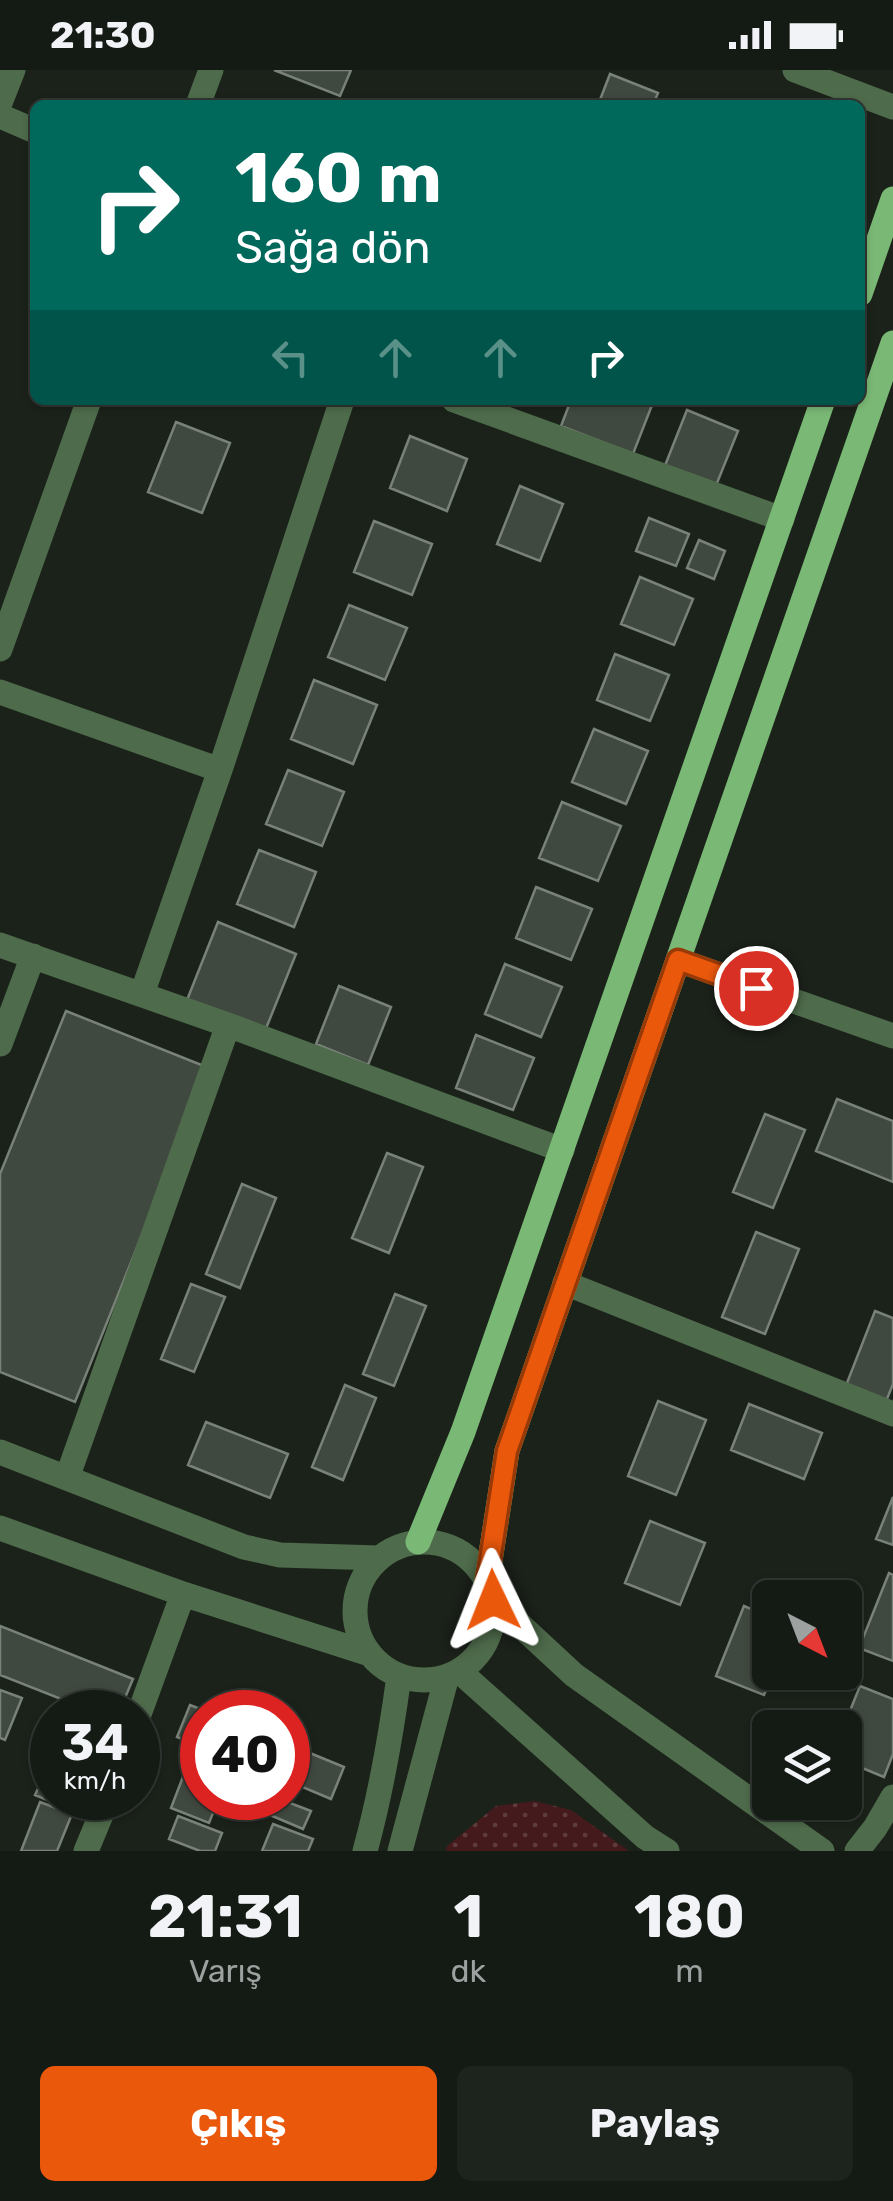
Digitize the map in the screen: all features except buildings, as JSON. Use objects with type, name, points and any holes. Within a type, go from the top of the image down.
[{"type":"main road","points":[[865,280],[893,199]]},
{"type":"main road","points":[[490,1590],[507,1451],[893,343]]},
{"type":"main road","points":[[418,1542],[463,1432],[821,405]]},
{"type":"street","points":[[0,103],[13,70]]},
{"type":"street","points":[[200,100],[211,70]]},
{"type":"street","points":[[795,70],[893,107]]},
{"type":"street","points":[[0,116],[30,129]]},
{"type":"street","points":[[0,649],[88,405]]},
{"type":"street","points":[[142,994],[340,405]]},
{"type":"street","points":[[468,405],[782,519]]},
{"type":"street","points":[[0,692],[220,770]]},
{"type":"street","points":[[0,945],[562,1150]]},
{"type":"street","points":[[0,1044],[33,956]]},
{"type":"street","points":[[678,960],[893,1036]]},
{"type":"street","points":[[67,1478],[228,1025]]},
{"type":"street","points":[[565,1284],[893,1414]]},
{"type":"street","points":[[0,1452],[244,1547],[280,1555],[380,1558]]},
{"type":"street","points":[[0,1528],[183,1594],[370,1654]]},
{"type":"street","points":[[490,1590],[493,1621],[487,1641],[476,1658],[440,1679],[399,1676],[383,1667],[360,1638],[355,1617],[357,1595],[365,1575],[380,1558],[398,1547],[418,1542],[439,1543],[459,1550],[475,1563],[490,1590],[574,1675],[822,1851]]},
{"type":"street","points":[[148,1690],[183,1594]]},
{"type":"street","points":[[400,1851],[453,1673]]},
{"type":"street","points":[[453,1673],[645,1837],[667,1851]]},
{"type":"street","points":[[365,1851],[392,1735],[399,1676]]},
{"type":"street","points":[[857,1851],[893,1797]]},
{"type":"street","points":[[93,1849],[102,1820]]},
{"type":"shaded area","points":[[535,1801],[571,1810],[629,1851],[446,1851],[447,1846],[496,1806]]},
{"type":"route","points":[[493,1600],[487,1580],[507,1451],[678,960],[756,988]]}]
